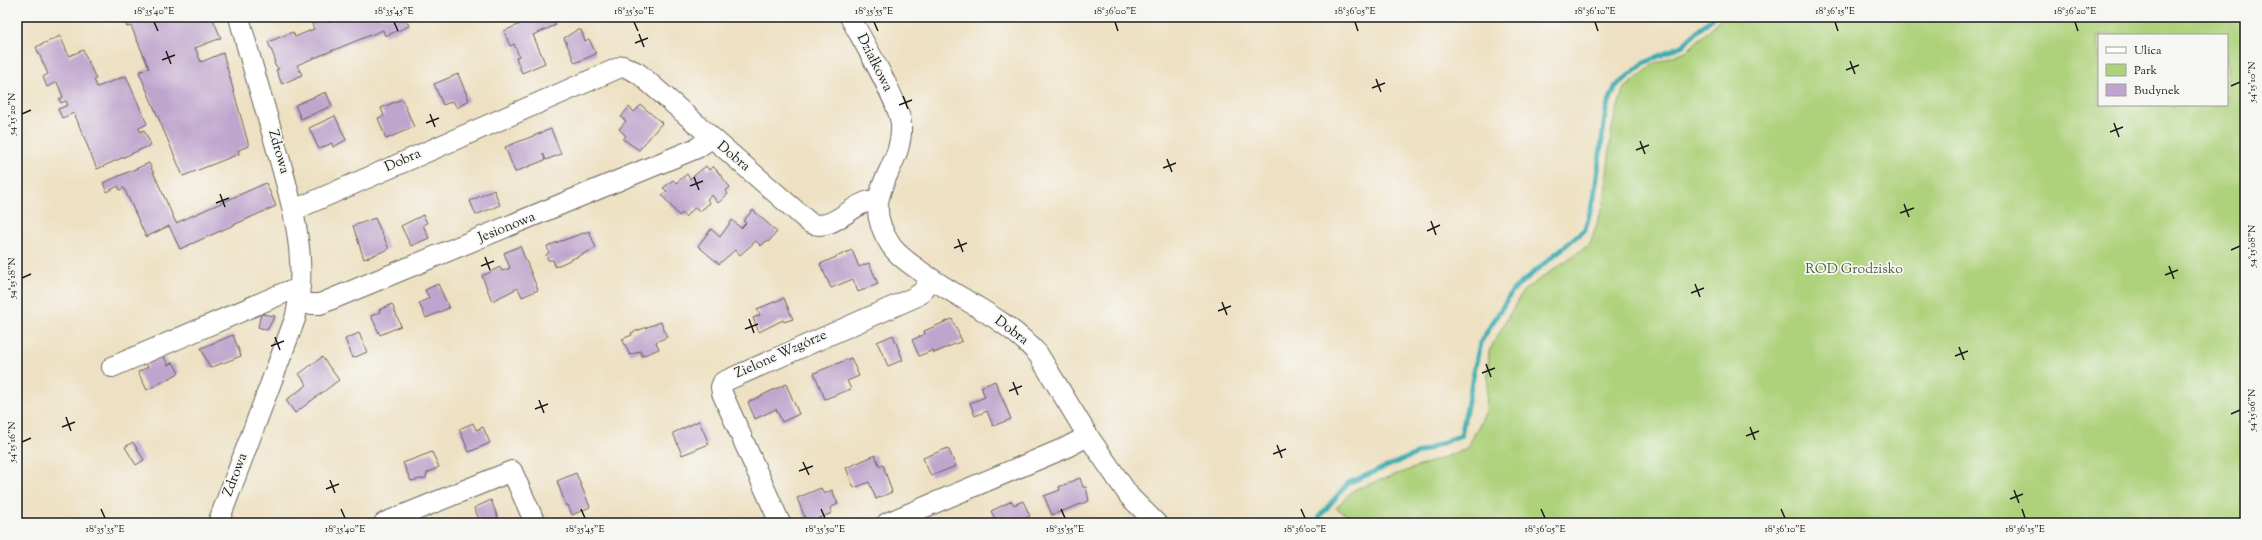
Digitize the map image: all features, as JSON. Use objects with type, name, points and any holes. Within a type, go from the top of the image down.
[{"type":"street","name":"Zdrowa","points":[[218,523],[295,318],[299,297],[300,249],[294,210],[238,17]]},
{"type":"street","name":"Działkowa","points":[[850,17],[892,98],[901,122],[901,136],[897,150],[877,200]]},
{"type":"street","name":"Dobra","points":[[294,210],[623,66],[638,73],[810,223],[816,225],[831,223],[862,203],[877,200],[881,226],[890,244],[903,259],[931,279],[1011,328],[1038,354],[1088,436],[1130,497],[1156,523]]},
{"type":"street","name":"Jesionowa","points":[[299,297],[320,304],[697,148],[711,138]]},
{"type":"street","name":"Zielone Wzgórze","points":[[780,523],[722,393],[721,387],[723,382],[915,297],[922,292],[931,279]]},
{"type":"street","points":[[112,367],[286,292],[299,297]]},
{"type":"street","points":[[887,523],[1065,448],[1088,436]]},
{"type":"street","points":[[384,523],[512,471],[535,523]]},
{"type":"green space","name":"ROD Grodzisko","points":[[1723,17],[2245,17],[2245,523],[1359,523],[1336,508],[1353,490],[1467,449],[1486,411],[1489,351],[1523,291],[1590,244],[1604,204],[1612,128],[1623,90],[1654,64],[1688,50]]},
{"type":"building","points":[[123,17],[212,17],[221,38],[195,48],[201,62],[223,53],[249,146],[238,150],[239,154],[183,176],[139,72],[149,68],[131,26],[127,27]]},
{"type":"building","points":[[342,17],[405,17],[409,26],[385,36],[383,30],[297,65],[302,75],[282,84],[276,70],[279,69],[274,64],[275,59],[268,42],[293,32],[295,37],[314,29],[312,24],[327,18],[329,22]]},
{"type":"building","points":[[537,17],[553,17],[556,25],[533,35],[545,63],[522,73],[516,58],[519,56],[514,44],[510,46],[504,31]]},
{"type":"building","points":[[577,30],[581,30],[585,41],[589,39],[596,54],[575,63],[564,38]]},
{"type":"building","points":[[60,36],[69,56],[83,50],[96,79],[94,80],[97,87],[126,76],[147,124],[139,128],[140,132],[144,130],[151,145],[97,169],[74,113],[62,118],[58,109],[68,105],[66,101],[61,103],[59,99],[63,97],[57,82],[47,87],[43,77],[48,74],[36,47]]},
{"type":"building","points":[[458,74],[469,100],[457,108],[453,101],[443,105],[434,84]]},
{"type":"building","points":[[326,92],[332,106],[301,119],[295,105]]},
{"type":"building","points":[[402,99],[414,127],[386,139],[378,118],[384,116],[381,108]]},
{"type":"building","points":[[641,105],[662,123],[639,150],[623,139],[626,136],[619,129],[626,121],[621,117],[629,107],[634,112]]},
{"type":"building","points":[[335,116],[346,140],[333,147],[332,143],[319,149],[309,128]]},
{"type":"building","points":[[551,129],[561,154],[546,160],[543,153],[545,160],[515,172],[505,147]]},
{"type":"building","points":[[149,163],[176,223],[266,183],[276,206],[180,249],[169,226],[146,237],[124,188],[120,190],[118,186],[107,192],[103,183]]},
{"type":"building","points":[[706,166],[709,170],[713,166],[730,187],[726,191],[728,194],[718,203],[712,195],[707,199],[710,203],[699,212],[696,207],[685,217],[682,213],[679,216],[662,195],[667,191],[663,188],[673,180],[676,183],[687,174],[690,179]]},
{"type":"building","points":[[494,190],[500,205],[476,215],[470,201]]},
{"type":"building","points":[[753,210],[777,232],[768,242],[766,241],[761,246],[756,241],[740,255],[735,250],[719,264],[698,246],[711,229],[720,237],[732,220],[741,228],[746,223],[743,221]]},
{"type":"building","points":[[423,215],[427,223],[423,225],[429,238],[411,246],[401,226]]},
{"type":"building","points":[[375,218],[389,249],[364,259],[353,226]]},
{"type":"building","points":[[589,231],[596,248],[555,267],[553,260],[548,260],[546,255],[549,252],[547,246]]},
{"type":"building","points":[[520,246],[538,290],[522,297],[518,288],[492,301],[482,276],[500,267],[502,271],[510,268],[504,253]]},
{"type":"building","points":[[852,250],[859,267],[869,263],[878,284],[858,292],[853,279],[831,288],[820,264]]},
{"type":"building","points":[[438,284],[449,308],[426,318],[419,303],[429,298],[425,290]]},
{"type":"building","points":[[784,298],[793,319],[784,322],[783,320],[759,332],[753,318],[760,315],[757,309]]},
{"type":"building","points":[[392,304],[401,326],[380,335],[371,316],[380,312],[379,310]]},
{"type":"building","points":[[261,314],[275,316],[267,330],[258,327]]},
{"type":"building","points":[[952,319],[962,341],[934,353],[933,350],[919,356],[912,340],[925,334],[924,331]]},
{"type":"building","points":[[661,322],[667,337],[656,342],[659,349],[642,356],[640,351],[630,355],[622,339],[632,335],[631,333]]},
{"type":"building","points":[[359,333],[367,352],[353,358],[345,339]]},
{"type":"building","points":[[233,335],[241,356],[210,368],[201,348]]},
{"type":"building","points":[[893,335],[903,360],[888,366],[877,342]]},
{"type":"building","points":[[161,351],[168,365],[173,362],[179,373],[147,390],[138,372],[148,367],[144,360]]},
{"type":"building","points":[[322,357],[339,380],[295,413],[286,400],[307,385],[299,374]]},
{"type":"building","points":[[851,358],[859,376],[847,381],[851,389],[825,399],[814,373]]},
{"type":"building","points":[[995,381],[1011,419],[993,426],[987,411],[975,416],[970,403],[985,397],[981,387]]},
{"type":"building","points":[[786,384],[799,414],[782,422],[776,409],[755,419],[748,402]]},
{"type":"building","points":[[699,421],[709,444],[682,455],[673,433]]},
{"type":"building","points":[[473,423],[476,430],[483,427],[490,443],[469,452],[459,429]]},
{"type":"building","points":[[133,442],[144,460],[136,465],[125,447]]},
{"type":"building","points":[[948,448],[956,466],[931,476],[923,458]]},
{"type":"building","points":[[432,452],[439,467],[427,473],[426,478],[411,481],[403,463]]},
{"type":"building","points":[[875,455],[880,467],[883,465],[892,492],[876,499],[869,482],[854,488],[846,468]]},
{"type":"building","points":[[576,473],[590,507],[572,515],[568,505],[566,506],[557,481]]},
{"type":"building","points":[[1080,478],[1083,487],[1086,487],[1089,501],[1052,515],[1044,496],[1060,490],[1059,487]]},
{"type":"building","points":[[821,488],[824,494],[832,490],[838,504],[830,508],[832,513],[807,523],[797,498]]},
{"type":"building","points":[[491,500],[500,523],[481,523],[474,508]]},
{"type":"building","points":[[1012,501],[1014,505],[1023,501],[1030,516],[1021,520],[1022,523],[997,523],[991,511]]},
{"type":"waterway","points":[[1319,517],[1348,483],[1461,435],[1480,343],[1513,290],[1585,229],[1594,198],[1606,110],[1615,87],[1644,63],[1683,45],[1713,17]]}]
